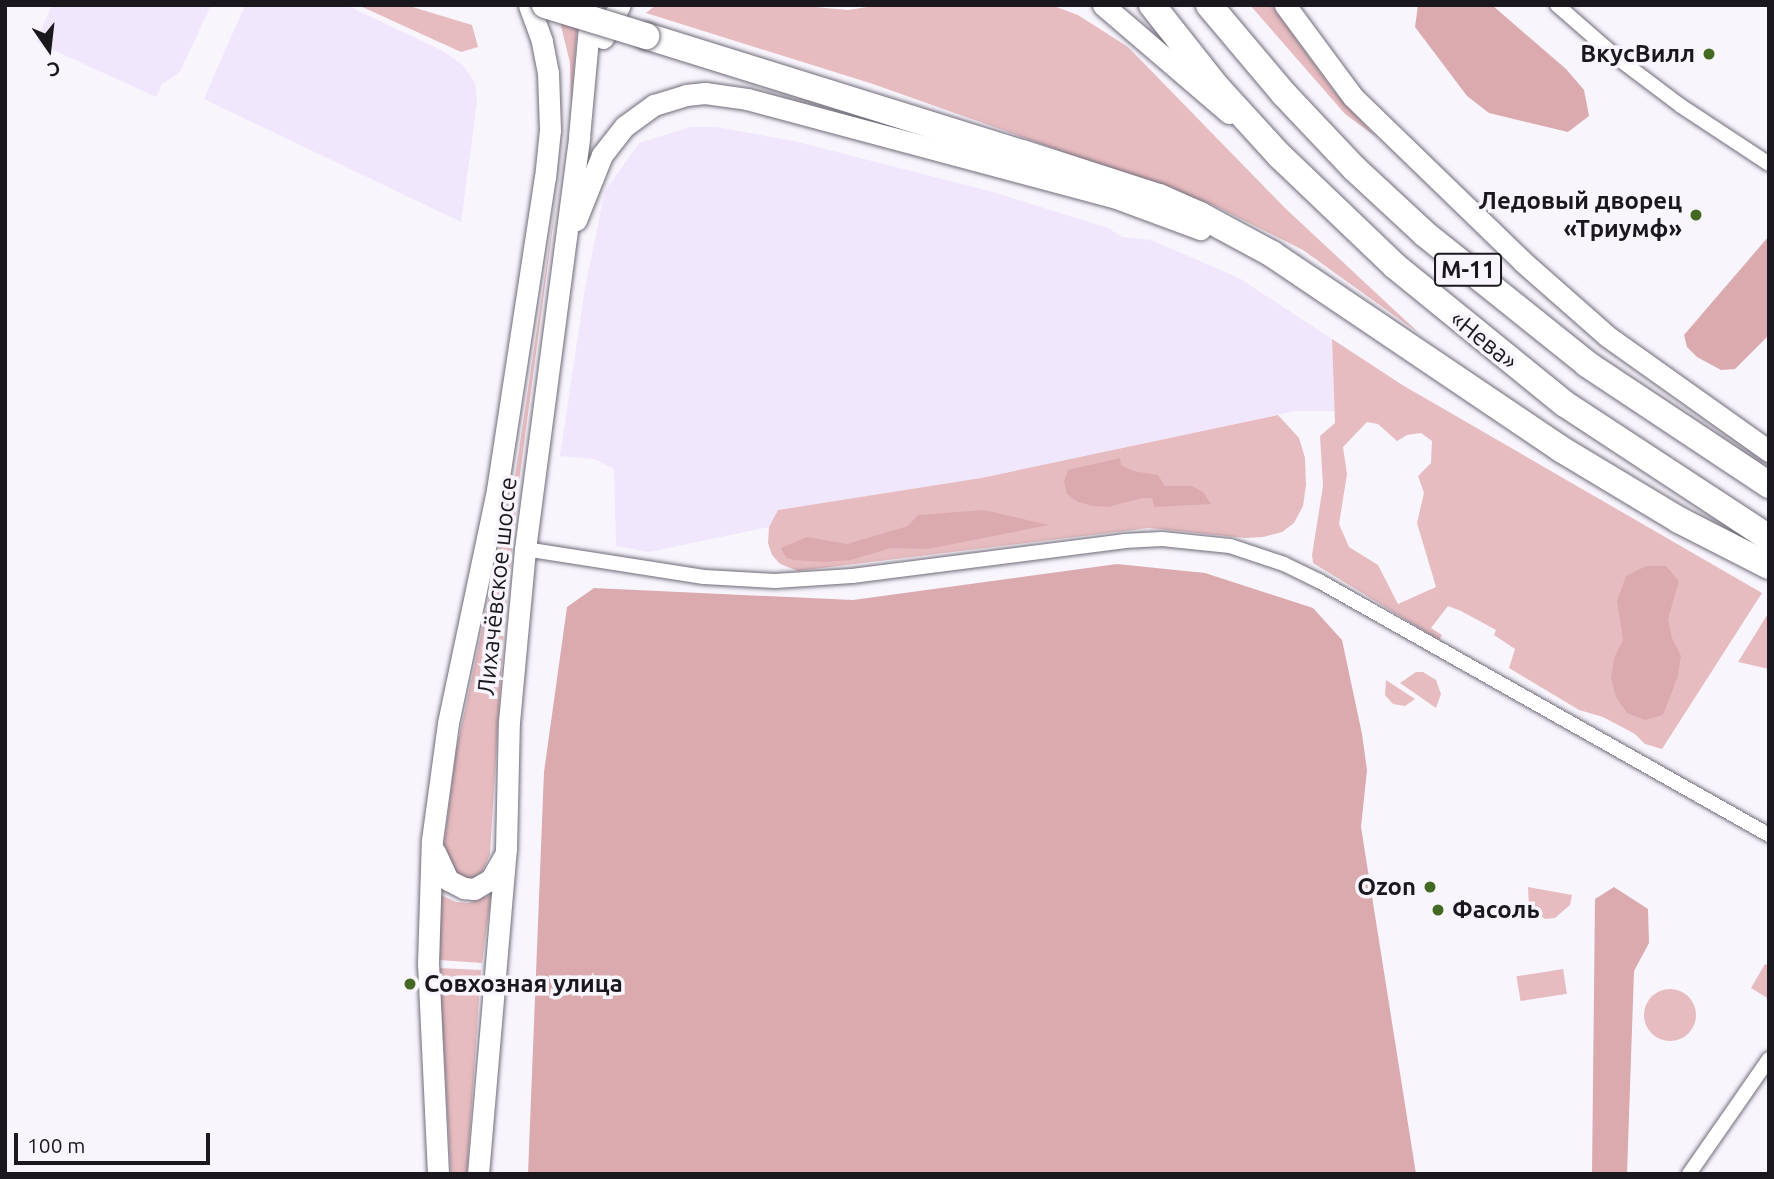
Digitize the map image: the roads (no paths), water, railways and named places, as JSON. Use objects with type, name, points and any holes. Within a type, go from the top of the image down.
[{"type":"highway","points":[[545,5],[793,79],[1159,197],[1242,236],[1561,449],[1679,520],[1769,566]]},
{"type":"highway","name":"«Нева»","points":[[1152,5],[1216,86],[1280,156],[1395,266],[1482,340],[1565,404],[1769,538]]},
{"type":"highway","name":"«Нева»","points":[[1209,5],[1293,103],[1355,169],[1425,234],[1587,364],[1769,485]]},
{"type":"main road","name":"Лихачёвское шоссе","points":[[438,1174],[428,964],[432,840],[449,723],[497,490],[550,130],[548,73],[542,41],[529,5]]},
{"type":"main road","name":"Лихачёвское шоссе","points":[[478,1174],[506,849],[509,722],[524,549],[579,137],[581,92],[592,5]]},
{"type":"main road","points":[[579,137],[597,52],[620,5]]},
{"type":"main road","points":[[1103,5],[1280,156]]},
{"type":"main road","points":[[1285,5],[1312,46],[1353,97],[1522,261],[1607,336],[1769,452]]},
{"type":"main road","points":[[561,276],[574,226],[602,155],[613,138],[638,114],[654,105],[686,95],[705,93],[747,99],[1116,198],[1186,222],[1315,286]]},
{"type":"main road","points":[[432,840],[441,871],[448,880],[464,888],[474,889],[491,879],[506,849]]},
{"type":"street","points":[[1557,5],[1620,60],[1681,106],[1769,164]]},
{"type":"street","points":[[524,549],[704,578],[775,581],[852,576],[1124,541],[1162,539],[1230,546],[1284,564],[1320,581],[1769,835]]},
{"type":"street","points":[[1689,1174],[1769,1059]]},
{"type":"place","name":"ВкусВилл","points":[[1709,54]]},
{"type":"place","name":"Ледовый дворец «Триумф»","points":[[1696,215]]},
{"type":"place","name":"Ozon","points":[[1430,887]]},
{"type":"place","name":"Фасоль","points":[[1438,910]]},
{"type":"place","name":"Совхозная улица","points":[[410,984]]}]
